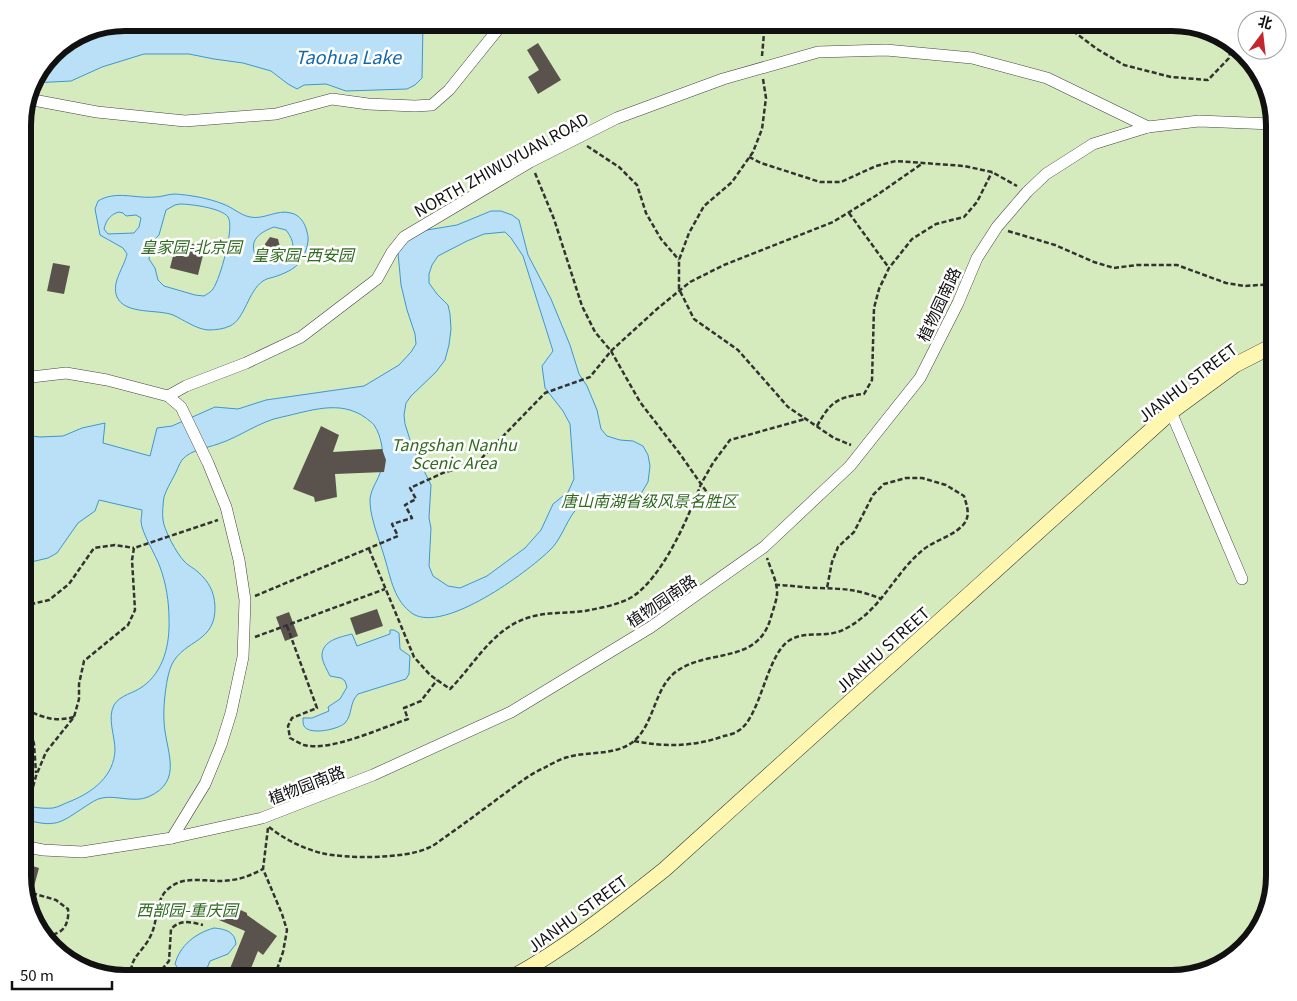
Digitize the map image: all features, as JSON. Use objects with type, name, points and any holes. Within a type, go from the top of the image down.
[{"type":"street","points":[[34,100],[97,112],[185,121],[276,114],[332,99],[368,104],[432,105],[449,90],[497,31]]},
{"type":"street","name":"NORTH ZHIWUYUAN ROAD","points":[[168,396],[186,386],[246,364],[301,337],[377,279],[392,252],[404,238],[530,162],[617,118],[723,79],[818,52],[886,50],[972,58],[1047,78],[1148,127]]},
{"type":"street","name":"植物园南路","points":[[31,848],[82,852],[265,822],[374,775],[511,712],[651,627],[764,547],[850,466],[920,378],[958,303],[977,258],[996,228],[1027,192],[1046,174],[1093,144],[1148,127],[1199,121],[1266,124]]},
{"type":"street","name":"JIANHU STREET","points":[[526,970],[544,960],[599,922],[665,869],[1171,412],[1235,365],[1266,349]]},
{"type":"street","points":[[31,377],[66,373],[107,380],[168,396],[181,406],[230,516],[245,600],[244,640],[238,680],[221,745],[205,784],[172,838]]},
{"type":"street","points":[[1171,412],[1242,579]]},
{"type":"path","points":[[765,31],[762,68],[766,98],[762,129],[749,157],[732,182],[704,206],[689,233],[679,260],[678,289],[694,318],[738,350],[788,407],[834,438],[862,450]]},
{"type":"path","points":[[1073,31],[1124,65],[1171,77],[1208,80],[1229,58],[1230,52]]},
{"type":"path","points":[[577,139],[619,167],[637,185],[646,213],[661,240],[679,260]]},
{"type":"path","points":[[749,157],[761,163],[820,182],[841,182],[876,166],[896,161],[964,166],[992,172],[1027,192]]},
{"type":"path","points":[[530,162],[554,219],[582,306],[595,332],[612,351],[640,402],[718,508]]},
{"type":"path","points":[[245,600],[369,550],[398,536],[392,524],[412,518],[405,505],[416,499],[410,488],[432,477],[475,465],[545,393],[590,377],[612,351],[657,309],[690,282],[724,265],[833,222],[923,163]]},
{"type":"path","points":[[817,426],[829,406],[849,396],[864,394],[872,380],[874,308],[879,289],[889,268],[912,239],[936,224],[964,217],[977,202],[992,172]]},
{"type":"path","points":[[849,213],[889,268]]},
{"type":"path","points":[[996,228],[1055,245],[1094,262],[1114,268],[1137,265],[1177,265],[1226,283],[1244,286],[1266,285]]},
{"type":"path","points":[[369,550],[414,657],[430,675],[450,689],[481,652],[517,622],[551,612],[582,611],[610,606],[632,597],[651,578],[666,557],[682,530],[701,484],[713,463],[730,440],[805,419]]},
{"type":"path","points":[[634,741],[655,745],[682,746],[739,731],[749,719],[777,654],[787,641],[799,635],[822,636],[843,631],[864,618],[925,548],[964,524],[968,512],[964,496],[946,485],[922,478],[906,478],[884,484],[873,495],[865,514],[854,532],[838,547],[832,562],[827,588]]},
{"type":"path","points":[[31,604],[49,600],[68,584],[94,548],[115,544],[134,548],[230,516]]},
{"type":"path","points":[[265,822],[282,838],[321,853],[344,856],[371,856],[412,853],[429,848],[524,779],[541,769],[568,757],[607,752],[619,749],[634,741],[644,728],[669,677],[679,669],[755,644],[764,634],[777,595],[764,547]]},
{"type":"path","points":[[31,791],[46,752],[74,717],[79,699],[79,684],[84,661],[128,625],[135,610],[132,560],[134,548]]},
{"type":"path","points":[[775,585],[858,590],[882,599]]},
{"type":"path","points":[[244,640],[385,589]]},
{"type":"path","points":[[287,626],[317,708],[292,718],[288,726],[290,738],[303,745],[337,744],[408,719],[404,708],[421,701],[437,680]]},
{"type":"path","points":[[31,712],[38,716],[64,720],[74,717]]},
{"type":"path","points":[[31,731],[34,744],[36,776]]},
{"type":"path","points":[[265,822],[263,869],[282,914],[286,930],[283,952],[277,970]]},
{"type":"path","points":[[132,970],[133,961],[152,935],[159,904],[168,889],[182,882],[197,880],[230,881],[247,877],[263,869]]},
{"type":"path","points":[[33,893],[56,900],[68,909],[69,915],[65,925],[59,932],[52,934]]},
{"type":"path","points":[[161,970],[169,961],[171,929],[176,924],[182,922],[203,925]]},
{"type":"green space","name":"Tangshan Nanhu Scenic Area","points":[[125,31],[1172,31],[1196,34],[1224,47],[1250,73],[1261,95],[1266,119],[1266,882],[1261,906],[1250,928],[1234,946],[1213,960],[1196,967],[1172,970],[119,970],[95,965],[68,950],[55,938],[44,923],[36,906],[31,882],[31,119],[38,89],[51,68],[73,47],[101,34]]},
{"type":"water","name":"Taohua Lake","points":[[423,31],[422,78],[415,85],[407,89],[346,91],[326,84],[304,85],[297,89],[271,71],[243,63],[189,54],[144,54],[102,67],[71,81],[42,82],[51,68],[73,47],[95,36],[113,32]]},
{"type":"water","points":[[172,194],[211,200],[226,205],[243,215],[255,218],[281,212],[294,214],[303,223],[308,234],[308,243],[302,260],[291,270],[265,280],[258,286],[239,317],[230,326],[225,328],[208,330],[167,313],[127,307],[117,297],[116,286],[127,254],[123,248],[100,235],[95,209],[98,201],[119,195],[158,197]],"holes":[[[185,204],[219,211],[228,217],[230,223],[223,264],[213,289],[204,296],[164,286],[158,280],[155,268],[149,259],[151,243],[159,235],[166,210],[175,205]],[[119,212],[126,216],[136,215],[141,218],[139,227],[134,233],[108,234],[104,229],[109,218]],[[274,227],[286,230],[293,246],[292,252],[288,257],[275,262],[258,260],[253,249],[256,239],[263,232]]]},
{"type":"water","points":[[491,211],[501,211],[519,220],[528,255],[551,299],[570,345],[579,374],[587,386],[597,410],[601,429],[607,436],[633,441],[643,446],[648,455],[650,466],[648,482],[639,497],[631,503],[586,499],[574,512],[553,547],[523,573],[484,598],[464,608],[445,615],[427,618],[413,614],[401,603],[391,582],[374,524],[370,503],[371,494],[382,465],[382,447],[374,424],[366,418],[346,409],[325,408],[314,410],[274,419],[226,441],[189,454],[181,462],[165,494],[163,520],[168,536],[181,558],[208,583],[215,606],[211,627],[178,656],[170,669],[164,721],[170,774],[159,790],[143,799],[107,797],[92,802],[57,823],[50,824],[31,821],[31,807],[58,807],[87,793],[101,782],[111,768],[114,759],[115,745],[111,716],[114,705],[123,696],[139,689],[150,681],[156,673],[167,647],[169,628],[165,586],[160,567],[142,526],[142,510],[99,500],[95,511],[78,523],[57,553],[48,558],[31,562],[31,436],[63,436],[82,428],[105,423],[103,443],[150,456],[157,428],[172,426],[215,407],[238,409],[266,400],[364,386],[399,365],[416,344],[401,285],[398,253],[408,237],[421,231],[457,225]],"holes":[[[505,232],[523,256],[553,351],[542,366],[545,388],[563,411],[570,424],[574,479],[568,492],[553,504],[541,530],[525,548],[487,576],[460,588],[448,586],[433,576],[429,566],[431,485],[412,446],[404,415],[406,403],[445,360],[449,345],[451,329],[448,305],[429,283],[429,274],[438,256],[484,234]]]},
{"type":"water","points":[[390,630],[399,633],[400,649],[410,656],[409,674],[406,679],[358,694],[353,701],[347,720],[342,725],[318,731],[307,729],[303,718],[312,718],[329,711],[328,707],[340,699],[347,687],[345,681],[341,678],[330,676],[324,664],[323,651],[328,643],[352,634],[357,646],[390,634]]},
{"type":"water","points":[[214,928],[226,930],[232,934],[236,944],[228,954],[210,961],[206,970],[179,970],[175,964],[177,957],[190,941],[201,933]]},
{"type":"building","points":[[538,43],[561,80],[538,94],[528,77],[539,70],[527,50]]},
{"type":"building","points":[[270,237],[278,239],[280,247],[276,253],[266,251],[265,244]]},
{"type":"building","points":[[177,240],[205,247],[198,275],[170,268]]},
{"type":"building","points":[[53,263],[70,266],[64,294],[47,291]]},
{"type":"building","points":[[321,426],[339,435],[333,452],[382,449],[386,460],[384,472],[335,474],[337,497],[315,502],[314,497],[293,489]]},
{"type":"building","points":[[377,609],[383,626],[356,635],[350,618]]},
{"type":"building","points":[[289,612],[298,636],[285,641],[276,617]]},
{"type":"building","points":[[31,866],[39,868],[33,892]]},
{"type":"building","points":[[226,903],[247,913],[247,915],[277,936],[263,955],[258,951],[250,970],[229,970],[245,931],[219,920]]},
{"type":"park label","name":"皇家园-北京园","points":[[191,246]]},
{"type":"park label","name":"皇家园-西安园","points":[[303,254]]},
{"type":"park label","name":"唐山南湖省级风景名胜区","points":[[649,500]]},
{"type":"park label","name":"西部园-重庆园","points":[[187,909]]}]
